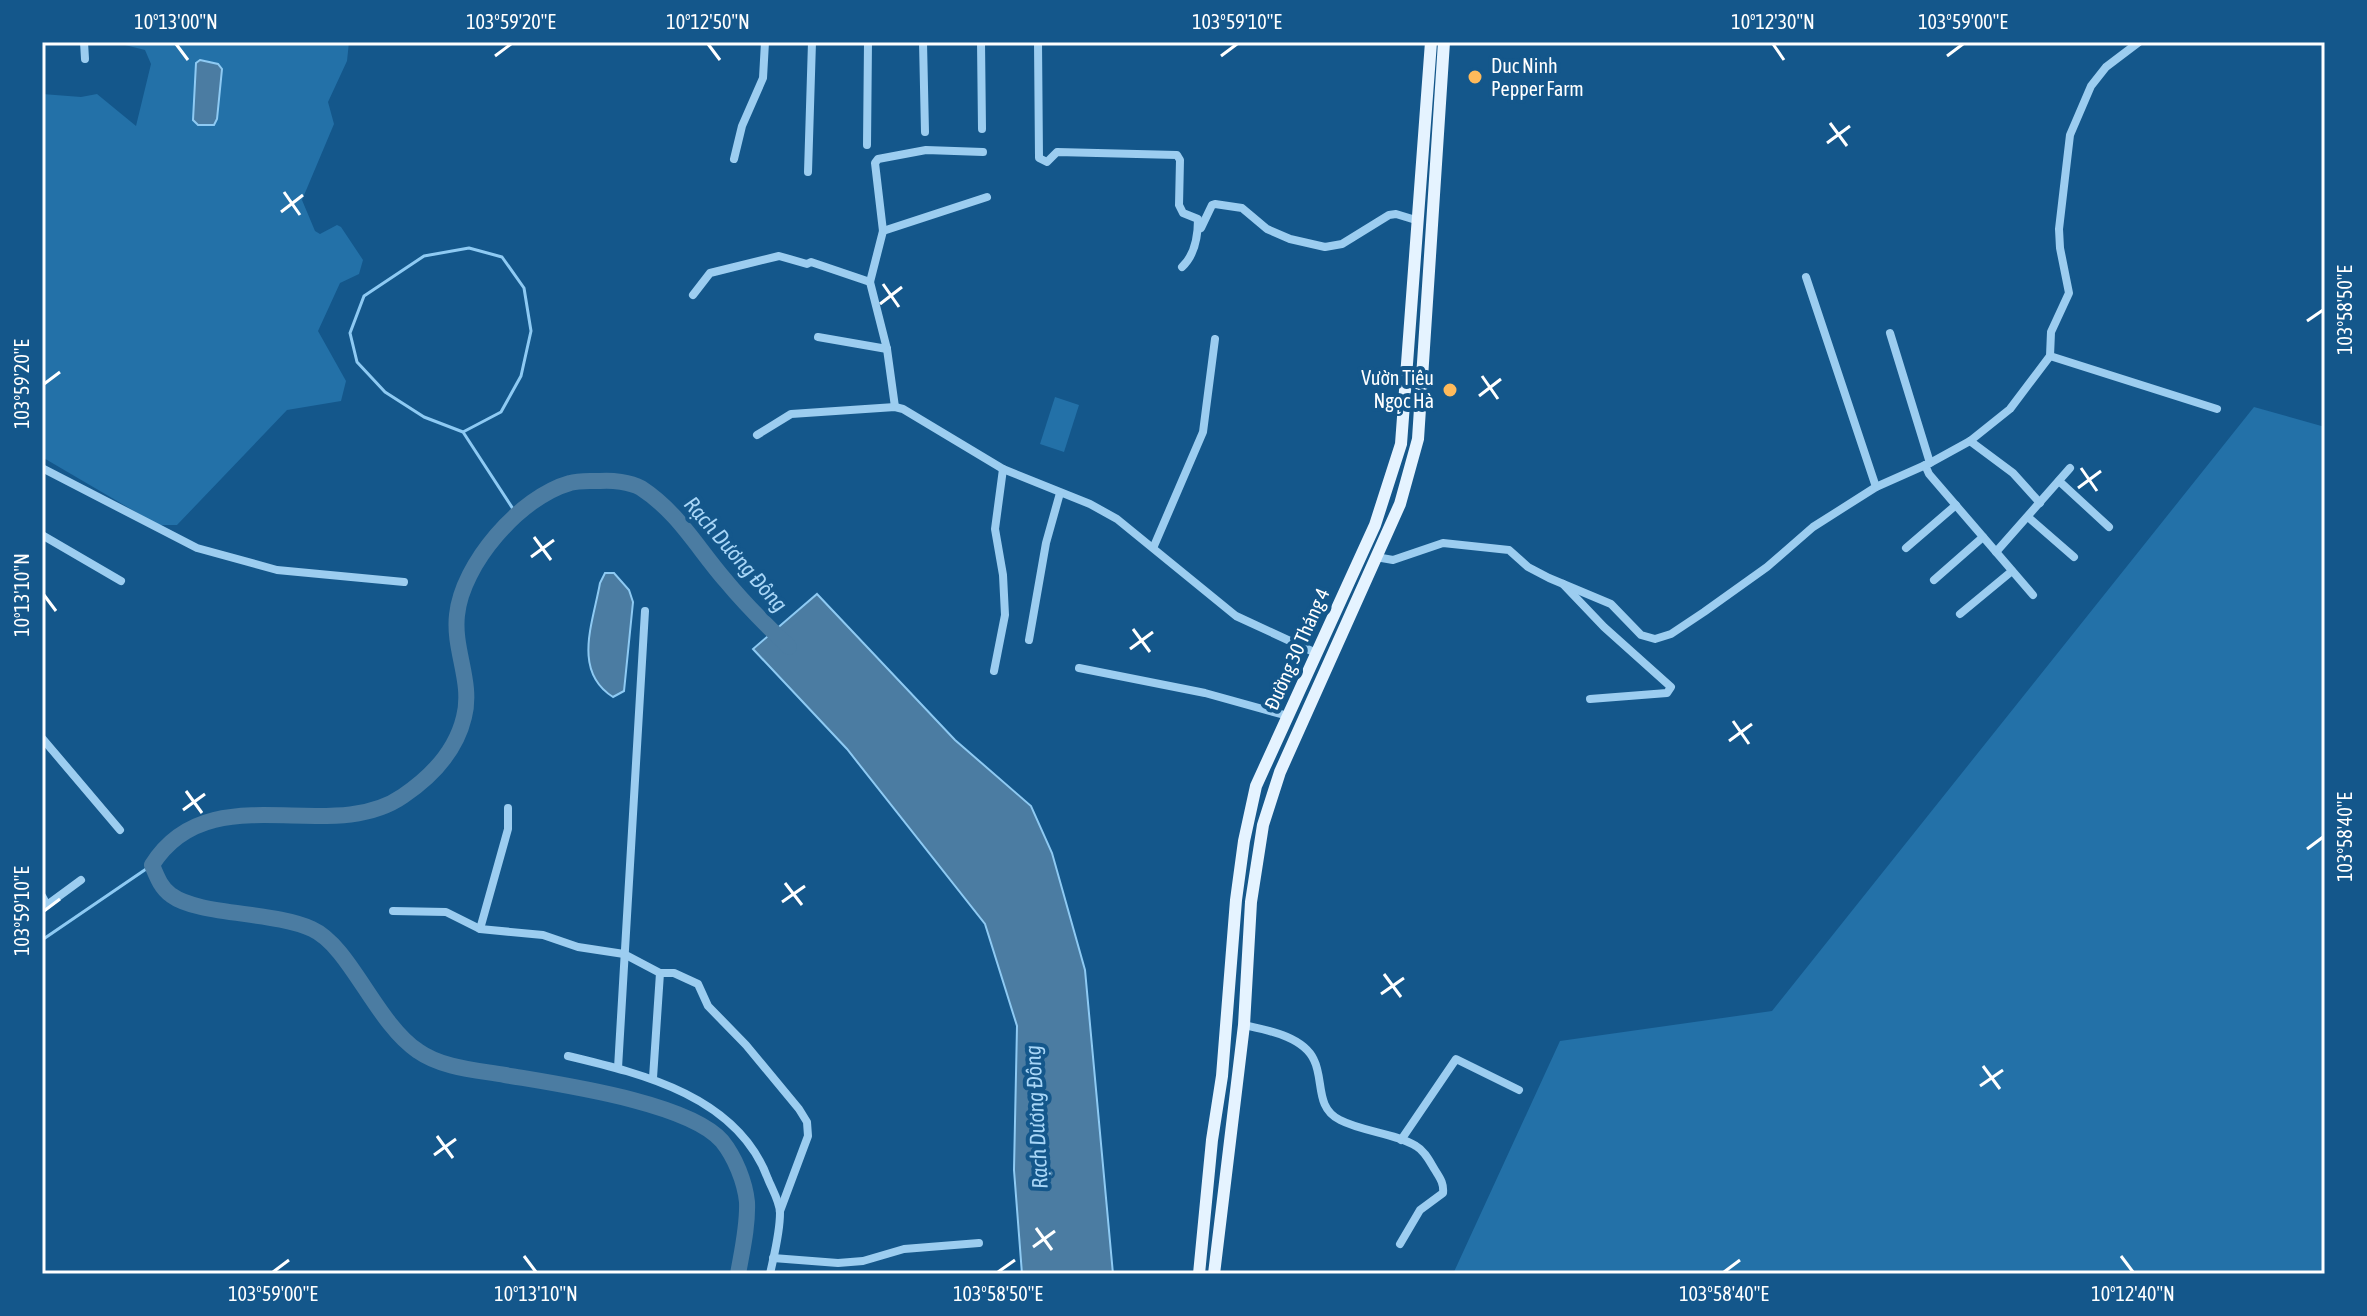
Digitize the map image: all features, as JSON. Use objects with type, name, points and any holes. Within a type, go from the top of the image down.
[{"type":"main road","name":"Đường 30 Tháng 4","points":[[1199,1274],[1212,1140],[1222,1076],[1236,900],[1256,786],[1375,525],[1401,444],[1431,42]]},
{"type":"main road","name":"Đường 30 Tháng 4","points":[[1214,1274],[1244,1025],[1251,902],[1263,825],[1280,772],[1400,504],[1418,439],[1423,402],[1444,42]]},
{"type":"main road","points":[[1415,269],[1429,270]]},
{"type":"main road","points":[[1406,400],[1423,402]]},
{"type":"main road","points":[[1316,653],[1329,659]]},
{"type":"main road","points":[[1236,900],[1251,902]]},
{"type":"main road","points":[[1212,1140],[1228,1143]]},
{"type":"street","points":[[84,42],[85,59]]},
{"type":"street","points":[[734,159],[742,126],[763,78],[765,42]]},
{"type":"street","points":[[808,172],[812,42]]},
{"type":"street","points":[[867,145],[868,42]]},
{"type":"street","points":[[923,42],[925,132]]},
{"type":"street","points":[[981,42],[982,129]]},
{"type":"street","points":[[1038,42],[1039,158],[1047,162],[1057,152],[1177,155],[1180,160],[1179,205],[1183,213],[1198,219],[1198,233]]},
{"type":"street","points":[[1376,557],[1393,560],[1443,543],[1509,550],[1528,567],[1611,604],[1629,624],[1649,639],[1662,638],[1767,567],[1813,527],[1876,487],[1970,441],[2010,409],[2050,356],[2051,332],[2069,293],[2059,229],[2070,135],[2091,86],[2106,67],[2139,42]]},
{"type":"street","points":[[895,407],[887,349],[870,282],[883,231],[875,167],[878,159],[926,150],[983,152]]},
{"type":"street","points":[[883,231],[987,197]]},
{"type":"street","points":[[1182,267],[1189,260],[1198,233],[1214,204],[1242,208],[1267,229],[1290,239],[1325,247],[1342,244],[1389,215],[1419,221]]},
{"type":"street","points":[[693,295],[710,273],[783,256],[870,282]]},
{"type":"street","points":[[1806,277],[1876,487]]},
{"type":"street","points":[[1890,333],[1927,464],[1956,505],[2033,595]]},
{"type":"street","points":[[818,337],[887,349]]},
{"type":"street","points":[[1154,546],[1203,432],[1215,339]]},
{"type":"street","points":[[2050,356],[2217,409]]},
{"type":"street","points":[[757,435],[791,414],[895,407],[914,414],[1003,469],[1090,504],[1117,519],[1154,546],[1236,616],[1316,653]]},
{"type":"street","points":[[1970,441],[2013,473],[2040,503]]},
{"type":"street","points":[[1996,552],[2070,468]]},
{"type":"street","points":[[994,671],[1005,615],[1003,575],[995,529],[1003,469]]},
{"type":"street","points":[[42,480],[45,470],[197,548],[277,570],[404,582]]},
{"type":"street","points":[[2059,481],[2109,527]]},
{"type":"street","points":[[1029,640],[1046,543],[1060,493]]},
{"type":"street","points":[[1906,548],[1956,505]]},
{"type":"street","points":[[2028,517],[2074,557]]},
{"type":"street","points":[[42,535],[121,581]]},
{"type":"street","points":[[1934,580],[1983,537]]},
{"type":"street","points":[[1960,614],[2012,571]]},
{"type":"street","points":[[1563,584],[1604,627],[1671,687],[1667,693],[1590,699]]},
{"type":"street","points":[[618,1068],[645,611]]},
{"type":"street","points":[[1079,668],[1205,693],[1288,716]]},
{"type":"street","points":[[42,738],[120,830]]},
{"type":"street","points":[[480,929],[508,829],[508,808]]},
{"type":"street","points":[[42,896],[45,906],[81,880]]},
{"type":"street","points":[[393,911],[446,912],[480,929],[543,935],[578,947],[624,954],[660,973],[674,973],[698,984],[708,1006],[746,1045],[807,1122],[808,1136],[780,1211],[770,1274]]},
{"type":"street","points":[[653,1078],[660,973]]},
{"type":"street","points":[[1244,1025],[1281,1035],[1309,1052],[1315,1062],[1322,1100],[1337,1119],[1368,1132],[1417,1146],[1425,1154],[1444,1188],[1443,1193],[1420,1210],[1400,1244]]},
{"type":"street","points":[[568,1056],[653,1078],[714,1109],[748,1140],[763,1164],[780,1211]]},
{"type":"street","points":[[1401,1140],[1456,1059],[1519,1090]]},
{"type":"street","points":[[773,1258],[838,1263],[863,1261],[904,1249],[979,1243]]},
{"type":"street","points":[[838,1263],[846,1274]]},
{"type":"shaded area","points":[[113,42],[349,42],[347,61],[328,102],[334,124],[302,200],[315,231],[320,234],[337,225],[341,227],[363,260],[359,274],[340,283],[318,331],[346,381],[341,401],[287,410],[177,525],[158,525],[42,457],[42,94],[81,97],[97,94],[136,126],[151,64],[145,50]]},
{"type":"shaded area","points":[[1055,397],[1079,405],[1064,452],[1040,444]]},
{"type":"shaded area","points":[[2254,407],[2325,427],[2325,1274],[1453,1274],[1560,1041],[1772,1011]]},
{"type":"water","points":[[200,60],[218,64],[222,69],[214,125],[198,125],[193,120],[196,63]]},
{"type":"water","points":[[605,573],[614,573],[629,590],[633,602],[624,691],[613,697],[600,686],[593,674],[588,645],[600,583]]},
{"type":"water","points":[[817,594],[955,740],[1031,806],[1052,853],[1085,970],[1113,1274],[1022,1274],[1014,1170],[1017,1026],[985,924],[847,749],[753,649]]},
{"type":"waterway","points":[[463,432],[501,412],[521,376],[531,331],[524,288],[502,257],[469,248],[424,256],[364,296],[350,333],[357,362],[385,392],[424,417],[463,432],[517,515]]},
{"type":"waterway","name":"Rạch Dương Đông","points":[[738,1274],[747,1220],[746,1194],[731,1154],[722,1141],[705,1127],[652,1105],[556,1084],[460,1068],[427,1057],[389,1023],[339,951],[326,938],[296,923],[184,902],[165,889],[152,865],[176,838],[205,823],[238,816],[341,815],[374,810],[403,796],[423,780],[449,752],[464,717],[466,691],[457,615],[470,575],[497,535],[514,517],[532,502],[570,483],[610,481],[641,488],[666,508],[741,598],[789,647]]},
{"type":"waterway","points":[[42,940],[152,865]]},
{"type":"place","name":"Duc Ninh Pepper Farm","points":[[1475,77]]},
{"type":"place","name":"Vườn Tiêu Ngọc Hà","points":[[1450,390]]}]
